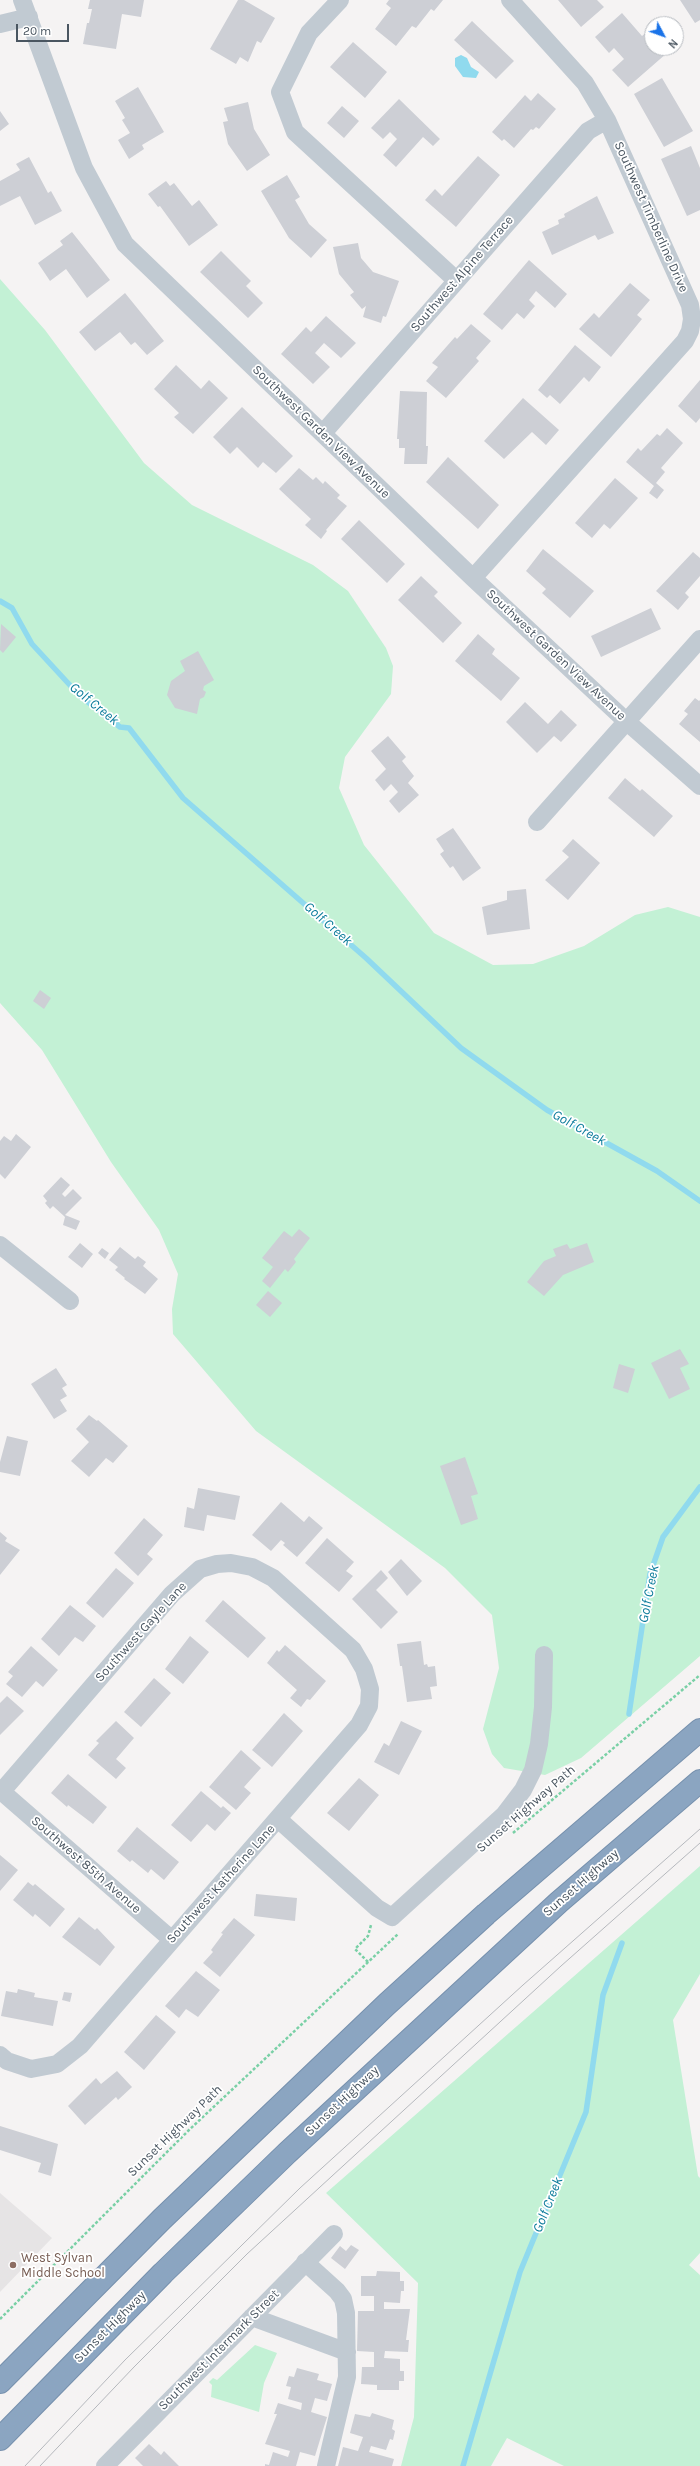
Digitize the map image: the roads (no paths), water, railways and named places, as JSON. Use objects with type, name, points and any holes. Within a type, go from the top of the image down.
[{"type":"highway","points":[[0,2382],[162,2218],[376,2014],[486,1914],[700,1730]]},
{"type":"highway","name":"Sunset Highway","points":[[0,2439],[163,2273],[292,2148],[553,1907],[700,1781]]},
{"type":"street","name":"Southwest Garden View Avenue","points":[[22,0],[84,168],[125,244],[473,578],[626,721],[700,786]]},
{"type":"street","points":[[340,0],[309,33],[280,92],[295,132],[456,280]]},
{"type":"street","name":"Southwest Timberline Drive","points":[[473,578],[684,342],[690,331],[692,319],[690,305],[607,120],[585,83],[510,0]]},
{"type":"street","points":[[0,24],[29,17]]},
{"type":"street","name":"Southwest Alpine Terrace","points":[[323,433],[588,131],[607,120]]},
{"type":"street","points":[[537,822],[700,639]]},
{"type":"street","points":[[0,1245],[70,1301]]},
{"type":"street","name":"Southwest Gayle Lane","points":[[1,1790],[172,1594],[200,1569],[216,1564],[231,1563],[252,1567],[273,1578],[353,1650],[364,1669],[370,1689],[369,1706],[359,1725],[278,1819]]},
{"type":"street","name":"Southwest Katherine Lane","points":[[0,2055],[7,2061],[31,2069],[57,2064],[80,2046],[171,1939],[278,1819],[377,1908],[392,1917],[515,1804],[533,1770],[539,1744],[543,1708],[544,1655]]},
{"type":"street","name":"Southwest 85th Avenue","points":[[1,1790],[171,1939]]},
{"type":"street","name":"Southwest Intermark Street","points":[[105,2466],[334,2234]]},
{"type":"street","points":[[305,2262],[334,2287],[343,2299],[346,2313],[346,2390],[326,2466]]},
{"type":"street","points":[[252,2317],[347,2352]]},
{"type":"water","points":[[461,55],[467,58],[471,67],[479,72],[476,78],[463,77],[455,66],[455,58]]},
{"type":"waterway","name":"Golf Creek","points":[[0,601],[12,608],[32,644],[79,695],[120,727],[129,728],[183,798],[366,958],[461,1048],[547,1110],[657,1171],[700,1201]]},
{"type":"waterway","name":"Golf Creek","points":[[629,1714],[650,1574],[663,1537],[700,1487]]},
{"type":"waterway","name":"Golf Creek","points":[[463,2466],[520,2272],[586,2112],[603,1995],[622,1943]]},
{"type":"tram line","points":[[25,2466],[125,2360],[300,2188],[523,1985],[700,1829]]},
{"type":"tram line","points":[[40,2466],[134,2367],[247,2254],[561,1966],[700,1843]]},
{"type":"place","name":"West Sylvan Middle School","points":[[13,2265]]}]
